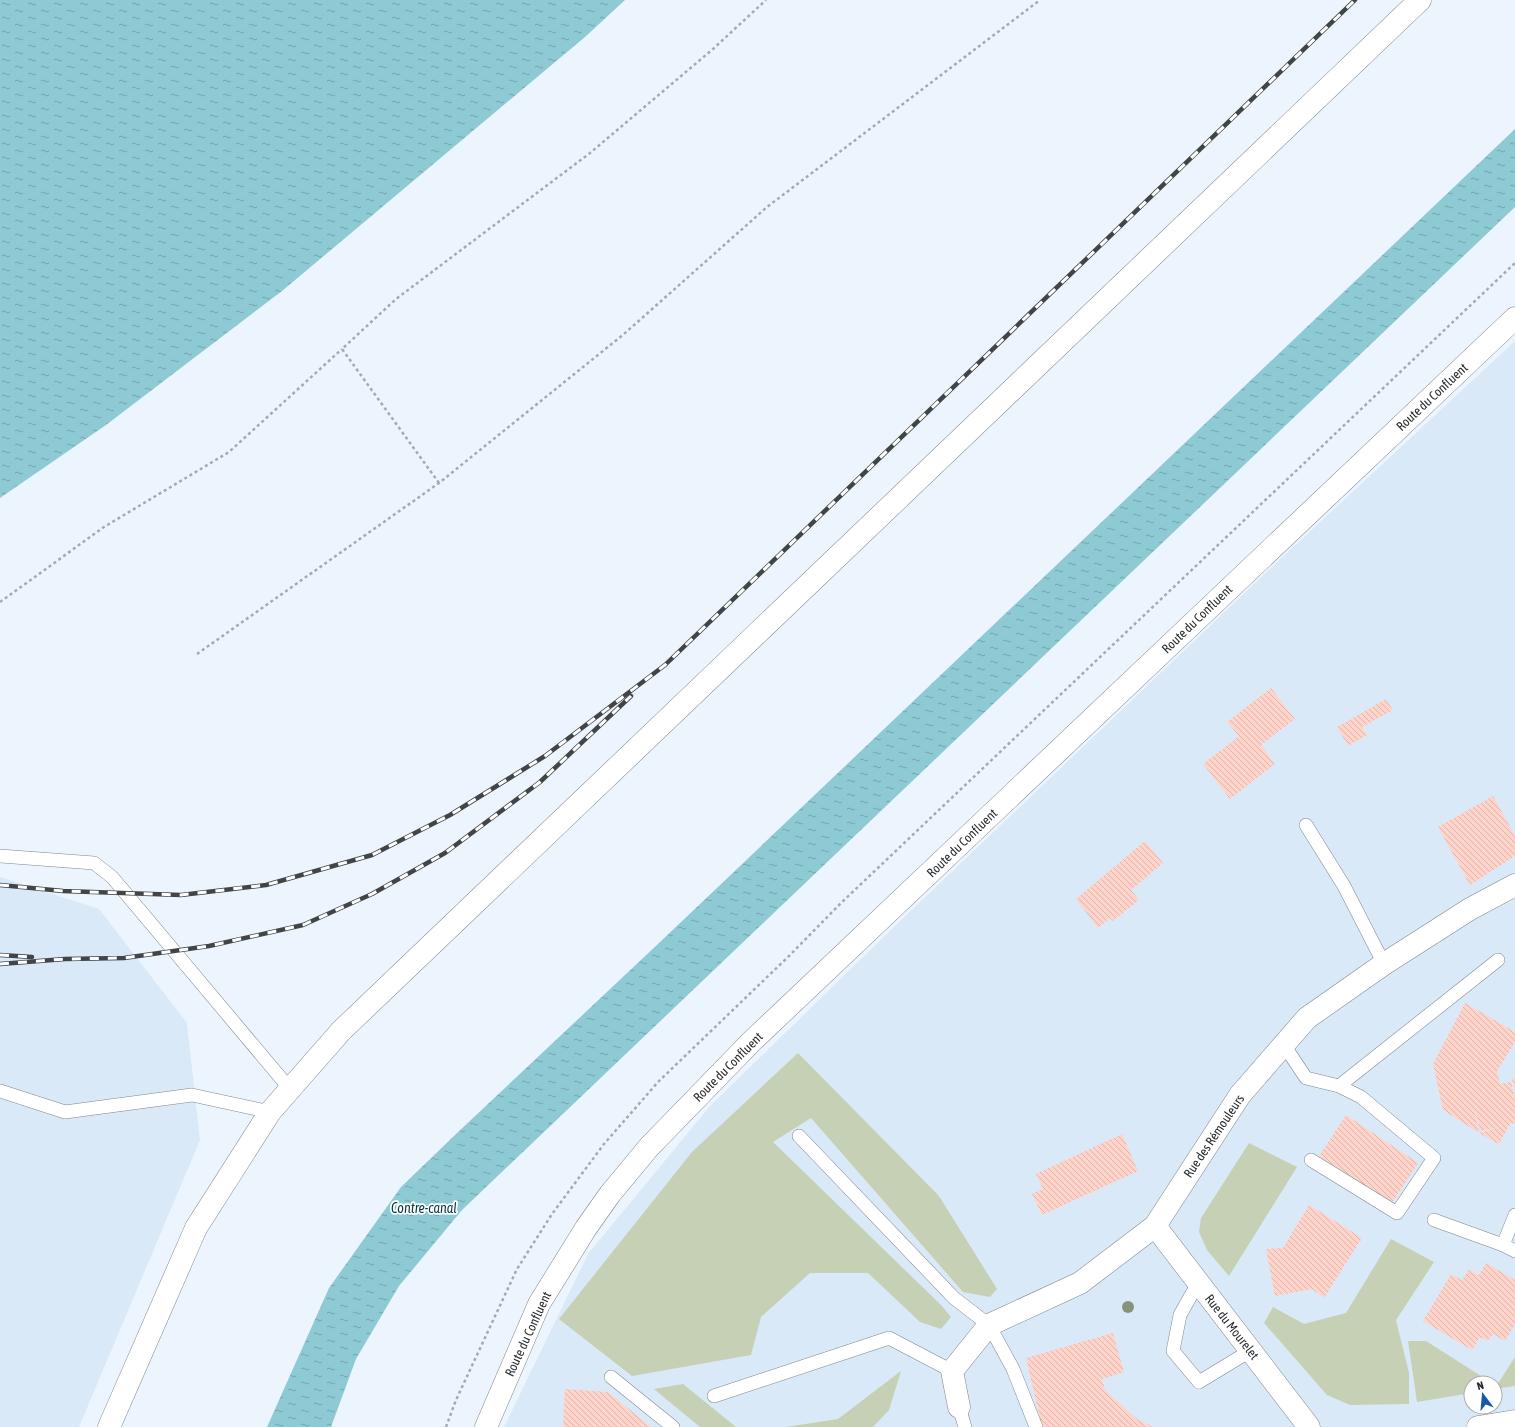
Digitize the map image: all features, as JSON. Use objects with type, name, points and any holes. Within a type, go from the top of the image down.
[{"type":"street","points":[[109,1427],[196,1228],[270,1112],[342,1031],[1420,0]]},
{"type":"street","name":"Route du Confluent","points":[[486,1427],[539,1304],[586,1228],[610,1194],[649,1147],[751,1042],[1515,318]]},
{"type":"street","name":"Rue des Rémouleurs","points":[[952,1371],[988,1325],[1080,1283],[1155,1226],[1240,1095],[1307,1018],[1384,964],[1470,909],[1515,885]]},
{"type":"street","name":"Rue du Mourelet","points":[[1155,1226],[1309,1427]]},
{"type":"street","points":[[952,1371],[962,1417]]},
{"type":"street","points":[[1478,1427],[1515,1421]]},
{"type":"lane","points":[[1306,825],[1344,886],[1384,964]]},
{"type":"lane","points":[[0,856],[94,863],[112,877],[290,1089]]},
{"type":"lane","points":[[1339,1086],[1498,960]]},
{"type":"lane","points":[[1284,1044],[1306,1078],[1339,1086],[1361,1097],[1434,1158],[1397,1214],[1311,1160]]},
{"type":"lane","points":[[0,1092],[65,1112],[192,1095],[270,1112]]},
{"type":"lane","points":[[799,1136],[954,1298],[988,1325],[1013,1369],[1036,1427]]},
{"type":"lane","points":[[1502,1244],[1515,1215]]},
{"type":"lane","points":[[1434,1220],[1502,1244],[1515,1251]]},
{"type":"lane","points":[[1198,1283],[1180,1315],[1173,1351],[1199,1382],[1250,1351]]},
{"type":"lane","points":[[714,1396],[889,1338],[952,1371]]},
{"type":"lane","points":[[611,1377],[673,1427]]},
{"type":"path","points":[[0,602],[104,527],[229,452],[396,299],[590,153],[713,49],[766,0]]},
{"type":"path","points":[[197,654],[439,483],[624,334],[767,206],[1040,0]]},
{"type":"path","points":[[342,349],[439,483]]},
{"type":"shaded area","points":[[1515,341],[1515,1427],[504,1427],[588,1254],[710,1106],[897,924],[1276,563]]},
{"type":"shaded area","points":[[0,877],[99,909],[187,1023],[200,1140],[79,1427],[0,1427]]},
{"type":"green space","points":[[798,1053],[939,1196],[997,1289],[990,1297],[963,1292],[811,1118],[773,1142],[941,1305],[951,1317],[941,1329],[920,1322],[868,1273],[810,1273],[761,1317],[751,1355],[632,1376],[559,1319],[692,1152]]},
{"type":"green space","points":[[1249,1143],[1297,1167],[1229,1276],[1207,1250],[1199,1232],[1201,1218]]},
{"type":"green space","points":[[1391,1239],[1434,1262],[1396,1320],[1409,1373],[1409,1404],[1350,1405],[1327,1395],[1264,1323],[1273,1307],[1304,1324],[1346,1313]]},
{"type":"green space","points":[[1408,1341],[1426,1341],[1479,1375],[1463,1375],[1463,1394],[1417,1402]]},
{"type":"green space","points":[[1515,1357],[1515,1386],[1503,1388],[1503,1376]]},
{"type":"green space","points":[[901,1371],[889,1410],[873,1427],[786,1427],[838,1419]]},
{"type":"green space","points":[[683,1384],[736,1427],[700,1427],[654,1389]]},
{"type":"water","points":[[0,0],[625,0],[585,37],[282,291],[106,425],[0,498]]},
{"type":"water","name":"Contre-canal","points":[[1515,129],[1515,207],[462,1210],[399,1286],[356,1359],[331,1427],[267,1427],[329,1288],[401,1187]]},
{"type":"building","points":[[1271,688],[1295,719],[1261,745],[1275,764],[1230,799],[1203,764],[1239,736],[1227,722]]},
{"type":"building","points":[[1386,699],[1393,710],[1362,727],[1367,735],[1348,746],[1337,727]]},
{"type":"building","points":[[1493,796],[1515,836],[1515,856],[1470,885],[1438,827]]},
{"type":"building","points":[[1145,841],[1163,863],[1131,890],[1139,900],[1113,921],[1110,918],[1098,928],[1076,899]]},
{"type":"building","points":[[1465,1003],[1515,1032],[1515,1042],[1497,1071],[1500,1084],[1511,1082],[1515,1097],[1515,1123],[1510,1124],[1499,1144],[1479,1133],[1443,1110],[1433,1064]],"holes":[[[1474,1108],[1480,1131],[1500,1127],[1479,1133]]]},
{"type":"building","points":[[1511,1077],[1515,1078],[1515,1088]]},
{"type":"building","points":[[1346,1115],[1418,1163],[1392,1203],[1319,1156]]},
{"type":"building","points":[[1122,1134],[1138,1171],[1042,1215],[1032,1194],[1043,1189],[1036,1174]]},
{"type":"building","points":[[1309,1205],[1362,1238],[1324,1298],[1312,1289],[1275,1296],[1266,1249],[1283,1248]]},
{"type":"building","points":[[1486,1263],[1515,1280],[1515,1324],[1505,1341],[1493,1334],[1488,1341],[1480,1337],[1472,1350],[1423,1321],[1451,1274],[1462,1280],[1469,1269],[1479,1275]]},
{"type":"building","points":[[1113,1333],[1124,1372],[1102,1379],[1105,1390],[1137,1419],[1153,1427],[1042,1427],[1026,1358]]},
{"type":"building","points":[[565,1389],[608,1392],[651,1427],[563,1427]]},
{"type":"railway","points":[[0,885],[63,891],[181,895],[266,885],[372,855],[450,815],[545,756],[665,665],[1355,0]]},
{"type":"railway","points":[[0,964],[65,959],[124,958],[209,946],[303,925],[372,894],[445,853],[540,782],[631,696]]},
{"type":"railway","points":[[0,955],[32,957]]}]
